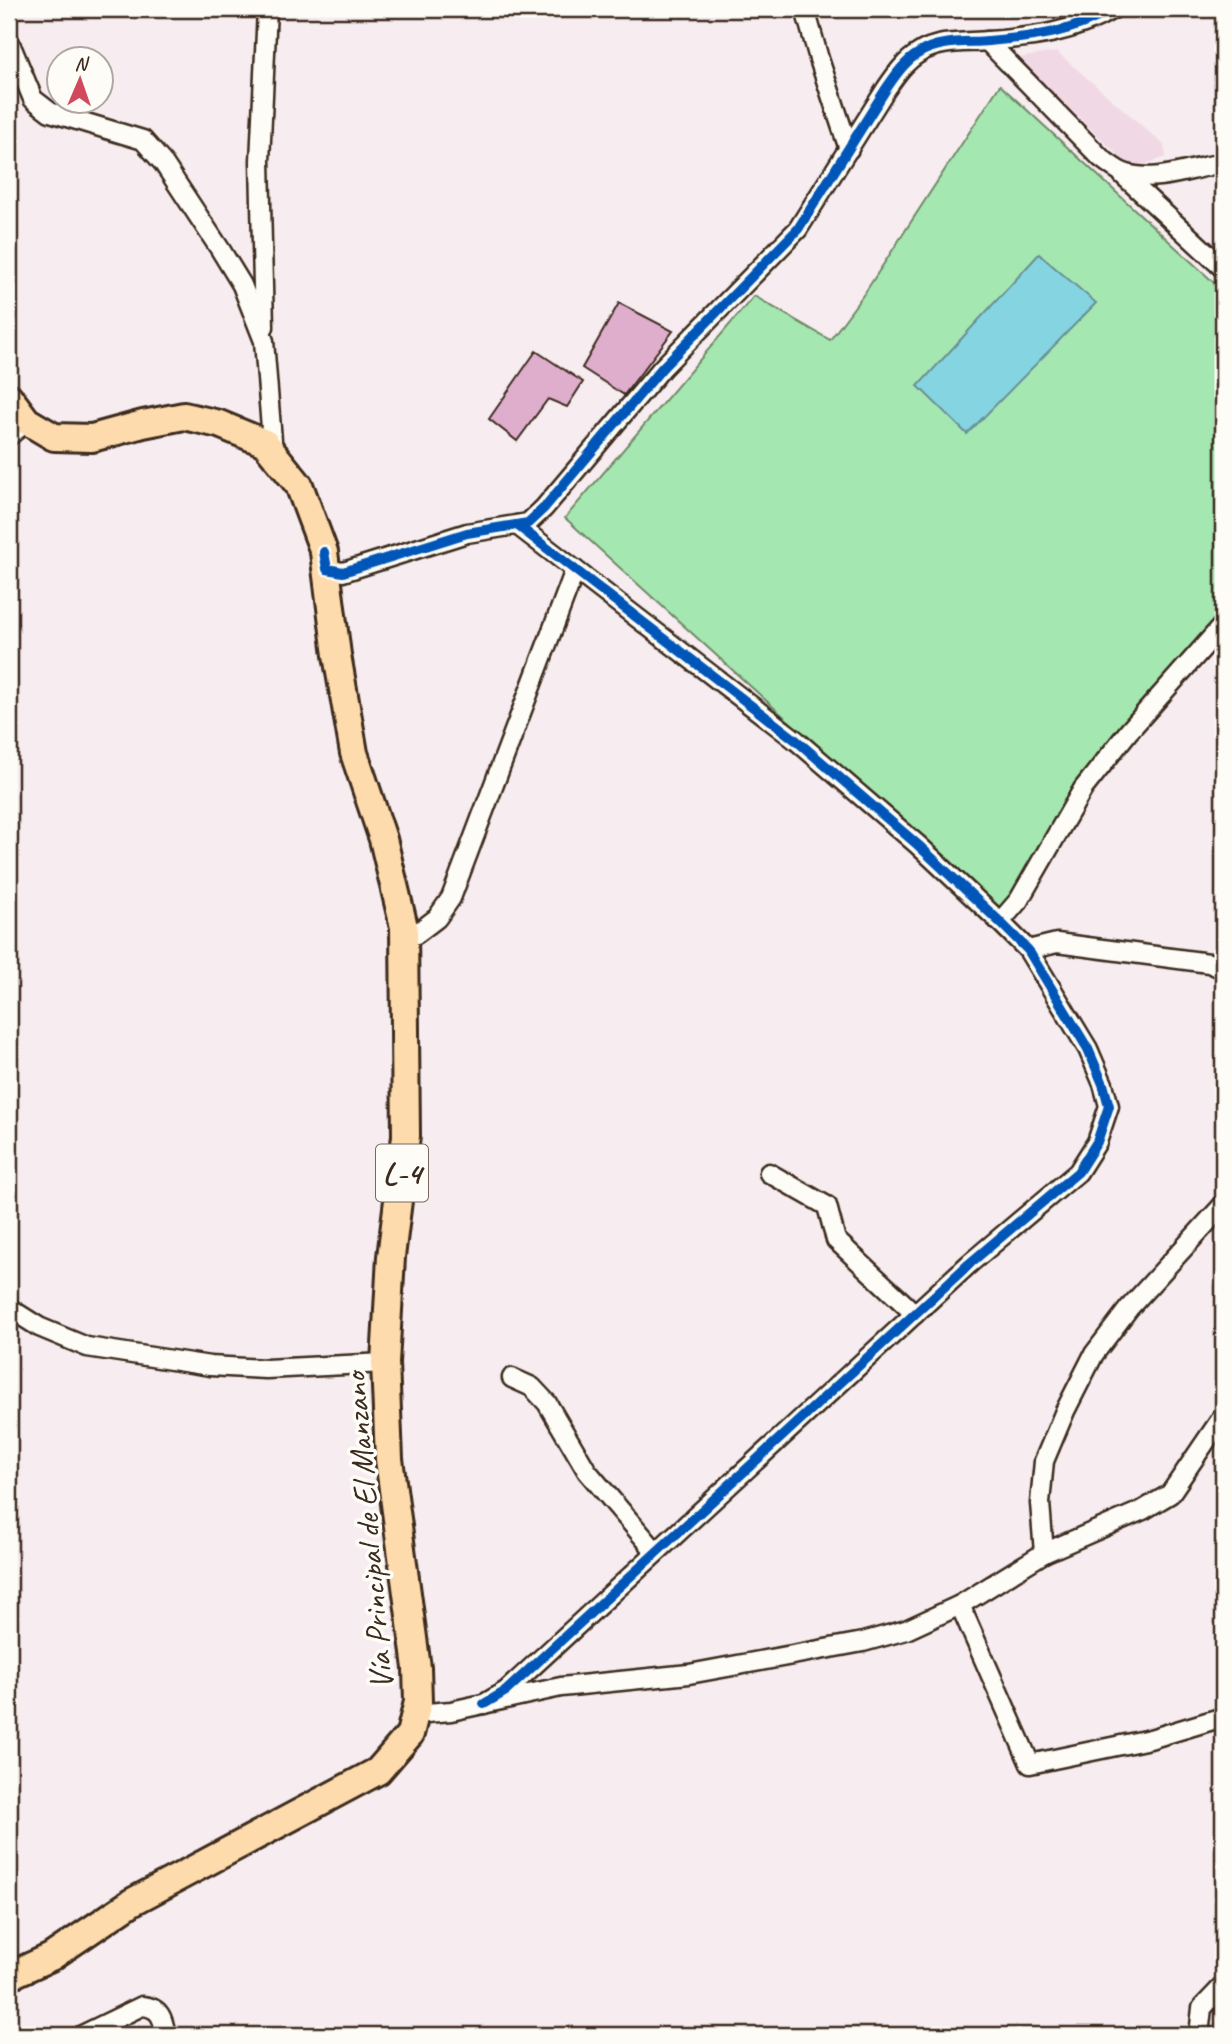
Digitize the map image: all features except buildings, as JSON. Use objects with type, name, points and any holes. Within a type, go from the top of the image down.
[{"type":"main road","name":"Vía Principal de El Manzano","points":[[9,397],[18,429],[54,437],[92,438],[184,415],[219,424],[265,443],[299,485],[324,552],[337,655],[354,753],[383,839],[404,927],[406,1136],[391,1257],[385,1363],[389,1459],[417,1668],[418,1702],[410,1734],[378,1771],[132,1902],[51,1957],[9,1976]]},
{"type":"street","points":[[267,9],[261,160],[264,341],[273,453]]},
{"type":"street","points":[[805,9],[849,149]]},
{"type":"street","points":[[324,552],[327,569],[343,572],[467,533],[528,523],[544,509],[662,368],[798,229],[886,89],[901,69],[919,52],[941,44],[1057,34],[1091,22],[1113,9]]},
{"type":"street","points":[[9,41],[33,99],[50,112],[143,140],[164,164],[242,285],[264,341]]},
{"type":"street","points":[[986,41],[1101,158],[1121,172],[1223,268]]},
{"type":"street","points":[[1121,172],[1138,177],[1162,177],[1223,163]]},
{"type":"street","points":[[484,1704],[506,1691],[969,1264],[1078,1172],[1097,1142],[1109,1106],[1088,1049],[1028,950],[1000,922],[918,845],[797,741],[517,525]]},
{"type":"street","points":[[404,927],[416,934],[437,918],[451,898],[575,570]]},
{"type":"street","points":[[1000,922],[1018,900],[1083,789],[1129,731],[1223,625]]},
{"type":"street","points":[[1028,950],[1058,943],[1209,963],[1223,970]]},
{"type":"street","points":[[768,1173],[827,1206],[836,1240],[915,1314]]},
{"type":"street","points":[[1044,1553],[1040,1503],[1044,1461],[1065,1410],[1088,1365],[1129,1308],[1223,1205]]},
{"type":"street","points":[[9,1308],[38,1327],[87,1347],[210,1366],[266,1369],[385,1363]]},
{"type":"street","points":[[512,1378],[532,1387],[547,1403],[587,1471],[656,1552]]},
{"type":"street","points":[[415,1714],[451,1711],[561,1687],[689,1674],[863,1642],[906,1630],[960,1605],[1044,1553],[1143,1510],[1170,1494],[1223,1416]]},
{"type":"street","points":[[960,1605],[1030,1764],[1150,1739],[1223,1717]]},
{"type":"street","points":[[1199,2035],[1202,2008],[1223,1986]]},
{"type":"street","points":[[82,2035],[142,2006],[158,2012],[162,2017],[166,2035]]},
{"type":"shaded area","points":[[1057,52],[1164,145],[1166,157],[1132,169],[1018,58]]},
{"type":"green space","points":[[1000,85],[1223,291],[1223,617],[994,922],[911,832],[565,518],[754,296],[830,340],[866,291]]},
{"type":"water","points":[[1039,254],[1096,303],[967,434],[918,386]]},
{"type":"cycle path","points":[[324,552],[327,569],[343,572],[467,533],[528,523],[544,508],[662,368],[798,229],[886,89],[909,60],[927,49],[944,44],[1005,39],[1068,29],[1113,9]]},
{"type":"cycle path","points":[[484,1704],[506,1691],[969,1264],[1078,1172],[1097,1142],[1109,1106],[1088,1049],[1028,950],[1000,922],[918,845],[797,741],[517,525]]}]
